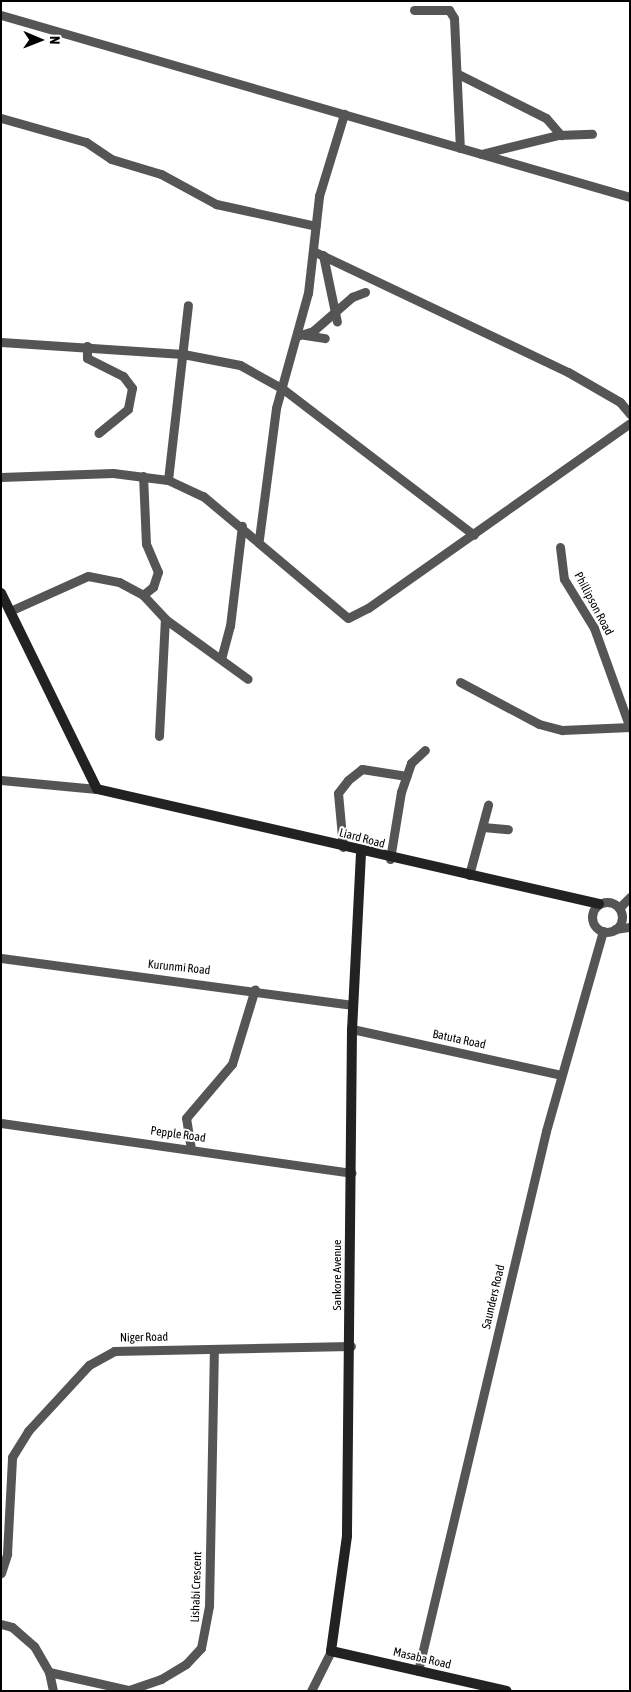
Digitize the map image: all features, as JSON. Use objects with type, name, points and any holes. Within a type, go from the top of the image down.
[{"type":"street","points":[[414,10],[453,13],[458,74],[460,148]]},
{"type":"street","points":[[1,15],[630,196]]},
{"type":"street","points":[[458,74],[546,118],[561,135]]},
{"type":"street","points":[[259,540],[276,408],[301,336],[319,196],[344,114]]},
{"type":"street","points":[[1,118],[86,142],[111,159],[161,174],[216,204],[316,226]]},
{"type":"street","points":[[481,154],[561,135],[592,134]]},
{"type":"street","points":[[313,251],[568,372],[620,402],[630,414]]},
{"type":"street","points":[[323,255],[337,318]]},
{"type":"street","points":[[301,336],[337,318],[352,297],[365,292]]},
{"type":"street","points":[[168,480],[188,305]]},
{"type":"street","points":[[301,336],[325,338]]},
{"type":"street","points":[[1,342],[87,346],[183,354],[240,364],[283,389],[474,535]]},
{"type":"street","points":[[87,346],[88,358],[123,376],[132,388],[128,409],[98,433]]},
{"type":"street","points":[[1,477],[40,472],[143,476],[168,480],[203,496],[259,540],[348,618],[474,535],[630,423]]},
{"type":"street","points":[[143,476],[146,544],[158,572],[153,587],[143,595]]},
{"type":"street","points":[[220,659],[230,626],[242,526]]},
{"type":"street","name":"Phillipson Road","points":[[560,547],[564,578],[594,628],[630,727]]},
{"type":"street","points":[[10,611],[88,576],[119,582],[143,595],[165,619],[248,679]]},
{"type":"street","points":[[1,592],[97,789]]},
{"type":"street","points":[[159,736],[165,619]]},
{"type":"street","points":[[460,682],[539,724],[562,730],[630,727]]},
{"type":"street","points":[[390,859],[406,776],[411,762],[425,750]]},
{"type":"street","points":[[343,847],[338,793],[348,780],[362,769],[406,776]]},
{"type":"street","points":[[1,780],[97,789]]},
{"type":"street","name":"Liard Road","points":[[97,789],[343,847],[361,853],[599,904]]},
{"type":"street","points":[[469,875],[484,827],[488,805]]},
{"type":"street","points":[[484,827],[508,829]]},
{"type":"street","name":"Sankore Avenue","points":[[311,1691],[331,1651],[347,1536],[352,1029],[361,853]]},
{"type":"street","points":[[615,929],[620,913],[630,897]]},
{"type":"street","points":[[612,902],[620,913],[630,926],[603,931],[592,922],[599,904],[612,902]]},
{"type":"street","name":"Saunders Road","points":[[418,1671],[561,1074],[603,931]]},
{"type":"street","name":"Kurunmi Road","points":[[1,958],[255,990],[353,1005]]},
{"type":"street","points":[[191,1149],[186,1118],[232,1064],[255,990]]},
{"type":"street","name":"Batuta Road","points":[[352,1029],[561,1074]]},
{"type":"street","name":"Pepple Road","points":[[1,1123],[351,1173]]},
{"type":"street","name":"Niger Road","points":[[1,1573],[7,1554],[12,1457],[72,1381],[114,1351],[350,1346]]},
{"type":"street","name":"Lishabi Crescent","points":[[50,1672],[129,1690],[161,1680],[186,1664],[201,1648],[209,1606],[214,1349]]},
{"type":"street","points":[[1,1624],[12,1627],[34,1646],[50,1672],[53,1691]]},
{"type":"street","name":"Masaba Road","points":[[331,1651],[507,1691]]}]
